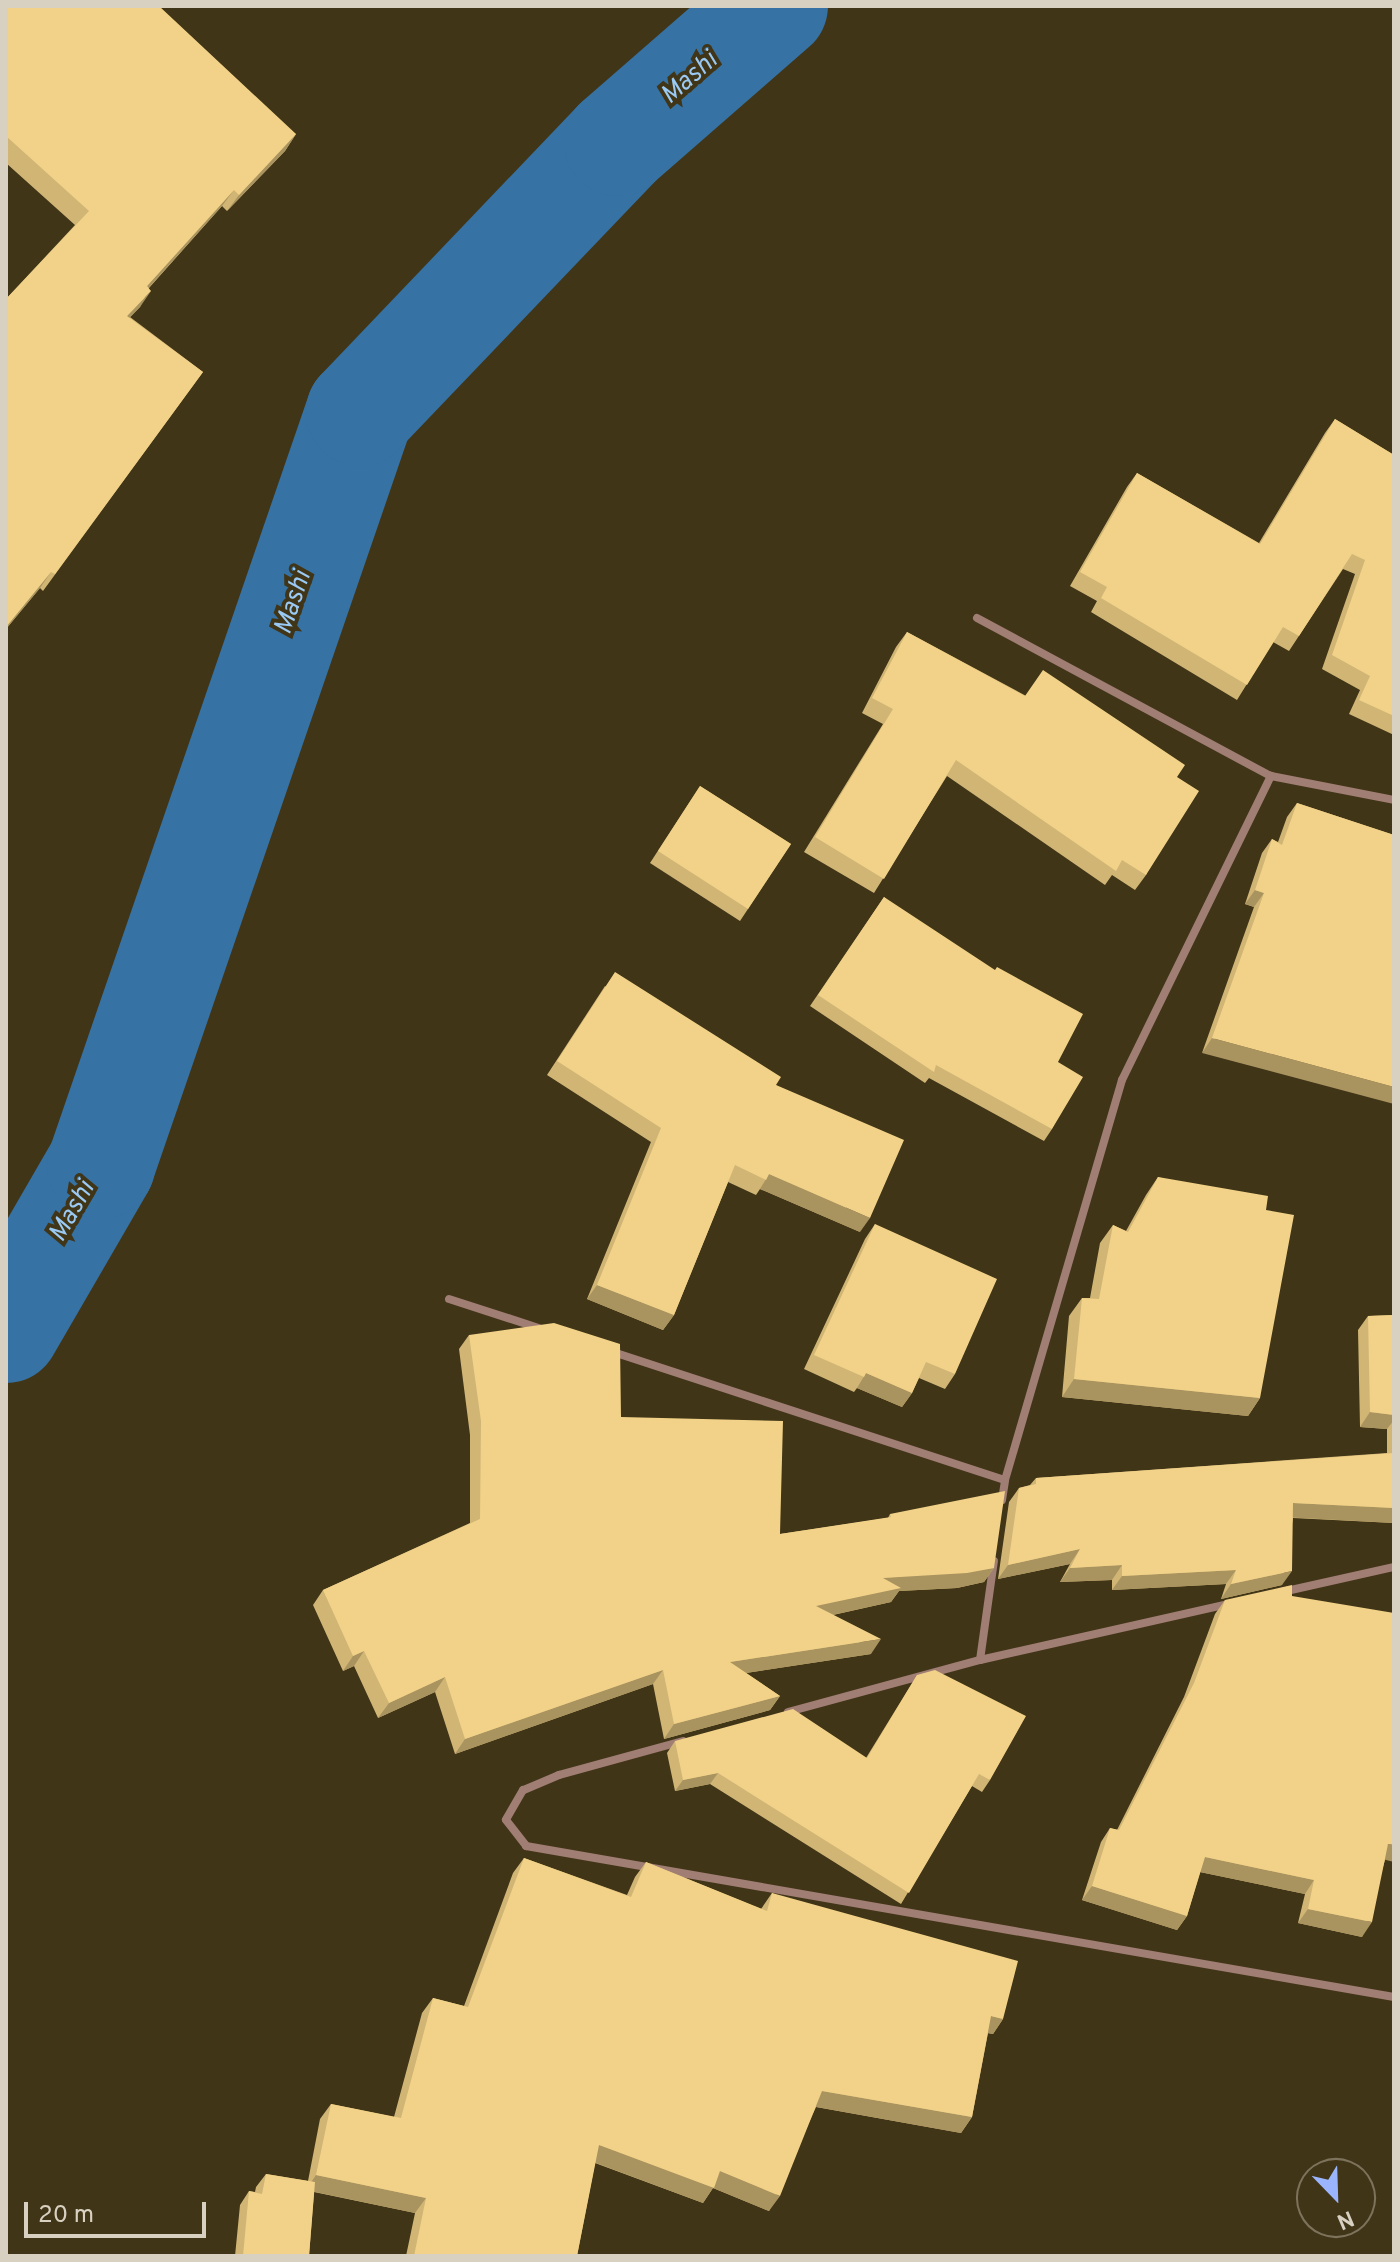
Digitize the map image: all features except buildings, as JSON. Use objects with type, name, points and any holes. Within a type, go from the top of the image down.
[{"type":"street","points":[[977,618],[1271,776],[1394,800]]},
{"type":"street","points":[[1001,1510],[1005,1480],[1122,1080],[1271,776]]},
{"type":"street","points":[[449,1299],[554,1333]]},
{"type":"street","points":[[599,1348],[1005,1480]]},
{"type":"street","points":[[980,1660],[995,1555]]},
{"type":"street","points":[[1271,1595],[1394,1567]]},
{"type":"street","points":[[785,1713],[980,1660],[1241,1602]]},
{"type":"street","points":[[694,1738],[559,1775],[523,1790],[506,1820],[526,1846],[1394,1997]]},
{"type":"waterway","name":"Mashi","points":[[6,1329],[101,1165],[360,412],[618,142],[774,6]]}]
